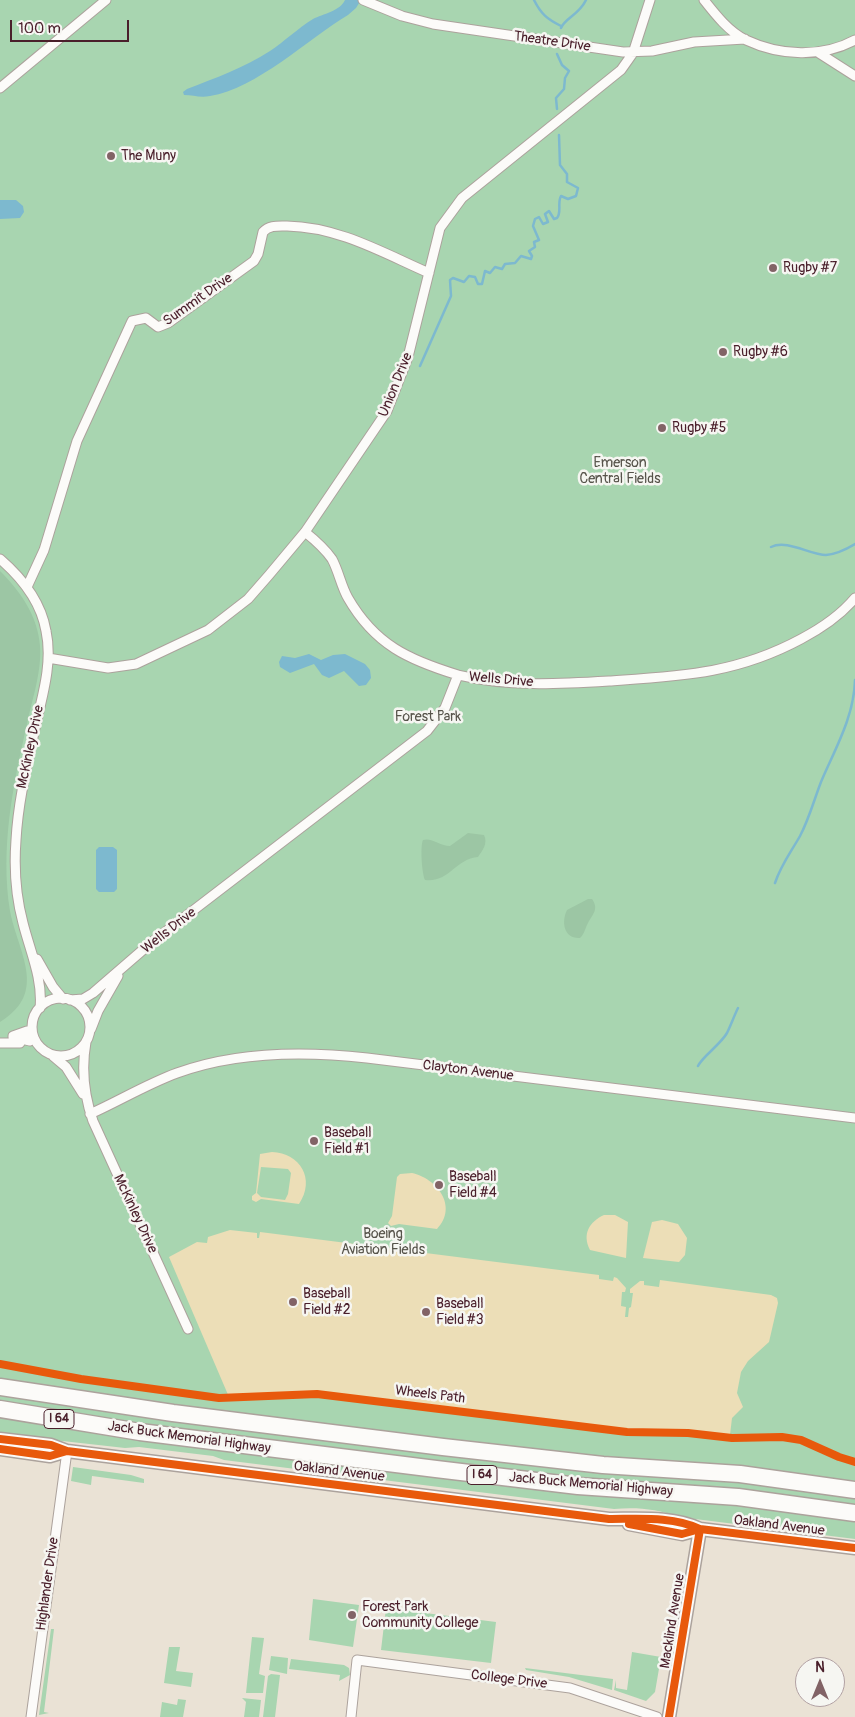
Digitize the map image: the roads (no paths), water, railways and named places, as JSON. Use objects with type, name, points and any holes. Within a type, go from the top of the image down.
[{"type":"highway","name":"Jack Buck Memorial Highway","points":[[0,1386],[144,1409],[443,1447],[595,1464],[748,1475],[855,1490]]},
{"type":"highway","name":"Jack Buck Memorial Highway","points":[[3,1410],[140,1432],[445,1470],[578,1486],[738,1497],[855,1513]]},
{"type":"street","points":[[0,88],[106,0]]},
{"type":"street","name":"Theatre Drive","points":[[363,0],[402,16],[433,24],[633,53],[694,42],[745,39]]},
{"type":"street","name":"Union Drive","points":[[48,658],[93,667],[118,668],[144,662],[188,641],[230,614],[248,599],[305,532],[378,427],[395,394],[411,348],[440,228],[462,198],[618,73],[633,53],[650,0]]},
{"type":"street","points":[[704,0],[720,18],[745,39],[783,50],[819,53],[855,40]]},
{"type":"street","points":[[819,53],[855,76]]},
{"type":"street","name":"Summit Drive","points":[[27,587],[44,550],[77,441],[132,320],[146,318],[158,327],[168,323],[254,261],[258,254],[263,232],[271,226],[302,226],[336,233],[429,273]]},
{"type":"street","points":[[305,532],[332,559],[347,597],[372,632],[401,654],[416,662],[458,675]]},
{"type":"street","name":"McKinley Drive","points":[[0,559],[27,587],[44,621],[48,658],[20,804],[16,841],[18,899],[40,986],[40,1008]]},
{"type":"street","name":"Wells Drive","points":[[66,999],[88,996],[122,970],[152,942],[427,731],[445,708],[458,675],[489,682],[546,684],[666,676],[720,670],[752,661],[804,638],[832,621],[855,598]]},
{"type":"street","name":"McKinley Drive","points":[[30,948],[53,987],[66,999]]},
{"type":"street","name":"Wells Drive","points":[[87,1039],[98,1011],[122,970]]},
{"type":"street","points":[[0,1037],[22,1028],[34,1017],[40,1008],[54,999],[66,999],[79,1005],[86,1013],[90,1023],[87,1039],[78,1051],[69,1055],[51,1054],[41,1048],[19,1043],[0,1043]]},
{"type":"street","points":[[34,1017],[33,1034],[41,1048]]},
{"type":"street","name":"McKinley Drive","points":[[87,1039],[83,1069],[86,1099],[90,1114],[188,1329]]},
{"type":"street","name":"McKinley Drive","points":[[51,1054],[66,1066],[86,1099]]},
{"type":"street","name":"Clayton Avenue","points":[[90,1114],[143,1088],[194,1068],[232,1060],[297,1054],[367,1058],[855,1118]]},
{"type":"street","name":"Oakland Avenue","points":[[0,1438],[51,1445],[66,1451],[609,1519],[683,1522],[700,1529],[855,1548]]},
{"type":"street","name":"Oakland Avenue","points":[[0,1450],[50,1456],[66,1451]]},
{"type":"street","name":"Highlander Drive","points":[[31,1717],[66,1451]]},
{"type":"street","name":"Macklind Avenue","points":[[669,1717],[700,1529]]},
{"type":"street","name":"College Drive","points":[[351,1717],[357,1660],[570,1688],[657,1717]]},
{"type":"water","points":[[345,0],[361,0],[348,15],[263,74],[245,84],[206,97],[184,95],[183,92],[187,89],[250,63],[313,19],[339,7]]},
{"type":"water","points":[[0,200],[16,200],[23,206],[24,212],[20,218],[0,219]]},
{"type":"water","points":[[309,654],[321,660],[333,655],[345,654],[365,664],[370,670],[371,678],[366,685],[359,686],[344,671],[329,678],[322,675],[314,664],[290,673],[280,667],[279,662],[282,656],[295,658]]},
{"type":"water","points":[[99,847],[113,847],[117,850],[117,889],[114,892],[99,892],[96,889],[96,850]]},
{"type":"waterway","points":[[534,0],[545,16],[561,26]]},
{"type":"waterway","points":[[561,28],[580,9],[586,0]]},
{"type":"waterway","points":[[557,54],[562,65],[569,71],[565,78],[564,89],[556,98],[557,109]]},
{"type":"waterway","points":[[420,366],[451,296],[450,280],[453,278],[464,282],[469,276],[475,277],[478,284],[482,284],[485,271],[490,273],[495,267],[502,269],[505,264],[515,263],[521,256],[531,259],[532,256],[529,251],[535,247],[534,242],[539,240],[533,226],[535,219],[539,217],[543,224],[548,222],[545,214],[549,211],[554,219],[557,218],[561,196],[568,199],[576,196],[578,188],[567,182],[567,174],[560,165],[559,135]]},
{"type":"waterway","points":[[771,547],[777,545],[791,546],[826,555],[834,554],[855,544]]},
{"type":"waterway","points":[[775,883],[783,864],[803,830],[843,732],[851,707],[855,680]]},
{"type":"waterway","points":[[698,1066],[724,1037],[738,1008]]},
{"type":"place","name":"The Muny","points":[[111,156]]},
{"type":"place","name":"Rugby #7","points":[[773,268]]},
{"type":"place","name":"Rugby #6","points":[[723,352]]},
{"type":"place","name":"Rugby #5","points":[[662,428]]},
{"type":"place","name":"Baseball Field #1","points":[[314,1141]]},
{"type":"place","name":"Baseball Field #4","points":[[439,1185]]},
{"type":"place","name":"Baseball Field #2","points":[[293,1302]]},
{"type":"place","name":"Baseball Field #3","points":[[426,1312]]},
{"type":"place","name":"Forest Park Community College","points":[[352,1615]]},
{"type":"park label","name":"Emerson Central Fields","points":[[620,472]]},
{"type":"park label","name":"Forest Park","points":[[428,717]]},
{"type":"park label","name":"Boeing Aviation Fields","points":[[383,1242]]}]
